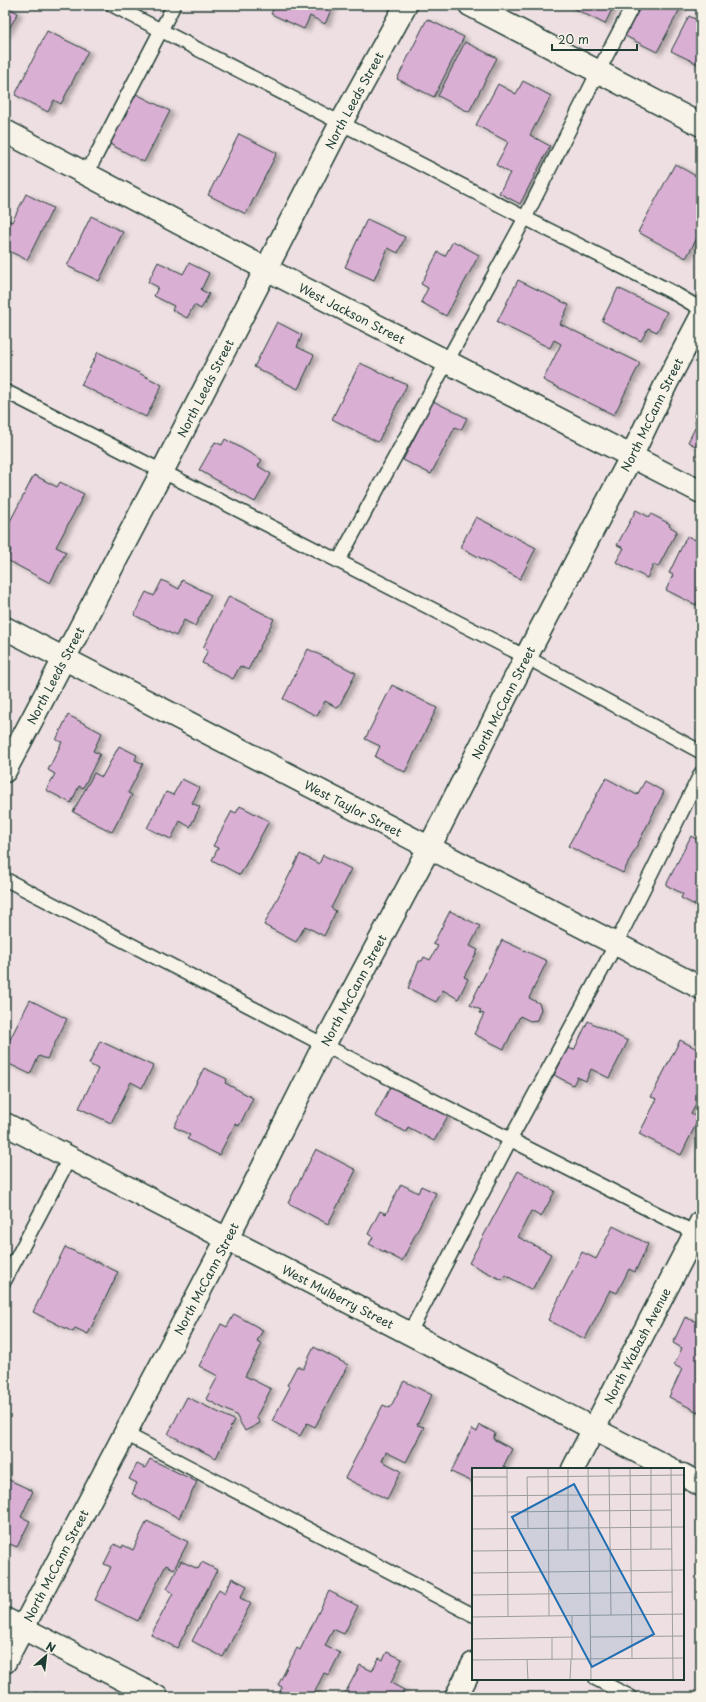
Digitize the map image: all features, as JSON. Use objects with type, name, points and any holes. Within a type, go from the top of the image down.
[{"type":"street","name":"North Leeds Street","points":[[5,771],[162,472],[341,123],[406,5]]},
{"type":"street","points":[[470,5],[701,125]]},
{"type":"street","name":"West Jackson Street","points":[[5,131],[266,269],[701,492]]},
{"type":"street","name":"North McCann Street","points":[[5,1662],[14,1624],[124,1433],[227,1239],[324,1046],[429,848],[526,657],[631,457],[666,384],[701,317]]},
{"type":"street","name":"West Taylor Street","points":[[5,628],[701,988]]},
{"type":"street","name":"West Mulberry Street","points":[[5,1124],[669,1468]]},
{"type":"street","name":"North Wabash Avenue","points":[[574,1468],[699,1230]]},
{"type":"street","points":[[684,1476],[701,1485]]},
{"type":"street","points":[[14,1624],[157,1697]]},
{"type":"street","points":[[456,1697],[472,1666]]},
{"type":"lane","points":[[112,5],[672,292],[701,309]]},
{"type":"lane","points":[[87,173],[174,5]]},
{"type":"lane","points":[[338,560],[525,218],[633,5]]},
{"type":"lane","points":[[5,391],[526,657],[701,752]]},
{"type":"lane","points":[[409,1334],[510,1140],[616,944],[701,773]]},
{"type":"lane","points":[[5,879],[324,1046],[510,1140],[699,1230]]},
{"type":"lane","points":[[5,1280],[70,1157]]},
{"type":"lane","points":[[124,1433],[472,1614]]},
{"type":"lane","points":[[598,1680],[632,1697]]},
{"type":"building","points":[[275,5],[333,5],[325,24],[310,16],[304,29],[271,14]]},
{"type":"building","points":[[567,5],[614,5],[605,24]]},
{"type":"building","points":[[641,5],[682,5],[657,52],[625,36]]},
{"type":"building","points":[[5,6],[18,13],[5,36]]},
{"type":"building","points":[[701,9],[701,58],[698,64],[671,51],[689,16],[695,19]]},
{"type":"building","points":[[427,19],[464,37],[434,97],[397,79]]},
{"type":"building","points":[[47,31],[88,51],[61,104],[54,100],[48,112],[15,95]]},
{"type":"building","points":[[465,42],[497,58],[469,112],[438,96]]},
{"type":"building","points":[[523,81],[551,96],[530,135],[550,146],[520,204],[499,193],[510,173],[496,165],[508,142],[476,125],[498,84],[516,94]]},
{"type":"building","points":[[132,92],[170,111],[144,162],[106,142]]},
{"type":"building","points":[[239,134],[277,153],[246,214],[208,195]]},
{"type":"building","points":[[675,164],[701,179],[701,231],[686,258],[638,232]]},
{"type":"building","points":[[26,194],[53,208],[27,260],[5,249],[5,219],[12,222]]},
{"type":"building","points":[[91,216],[123,232],[99,281],[67,266]]},
{"type":"building","points":[[367,219],[405,237],[398,253],[388,248],[374,280],[345,267]]},
{"type":"building","points":[[453,241],[479,255],[446,316],[421,302],[428,288],[421,284],[438,252],[445,256]]},
{"type":"building","points":[[158,262],[183,274],[189,263],[209,273],[201,290],[209,294],[201,309],[194,305],[187,318],[172,310],[174,306],[154,296],[158,287],[148,282]]},
{"type":"building","points":[[518,280],[569,305],[560,324],[640,363],[614,415],[543,380],[561,344],[554,340],[550,348],[497,322]]},
{"type":"building","points":[[618,288],[667,312],[657,332],[648,328],[641,341],[602,321]]},
{"type":"building","points":[[277,322],[302,335],[297,347],[314,355],[298,389],[254,367]]},
{"type":"building","points":[[98,352],[162,385],[146,417],[81,385]]},
{"type":"building","points":[[360,363],[407,385],[378,442],[332,419]]},
{"type":"building","points":[[433,401],[467,418],[461,430],[455,427],[431,474],[403,460]]},
{"type":"building","points":[[701,402],[701,449],[688,442],[696,426],[694,415]]},
{"type":"building","points":[[225,439],[262,460],[258,466],[271,474],[255,502],[199,470],[215,442],[222,445]]},
{"type":"building","points":[[34,475],[57,487],[60,482],[84,494],[56,547],[66,552],[50,583],[7,560],[11,550],[5,547],[5,531]]},
{"type":"building","points":[[636,510],[649,517],[651,514],[670,524],[669,526],[677,531],[658,567],[654,564],[647,578],[616,562],[624,548],[617,545]]},
{"type":"building","points":[[476,517],[536,548],[520,579],[460,547]]},
{"type":"building","points":[[687,536],[700,542],[701,541],[701,595],[696,605],[666,590],[673,575],[669,573]]},
{"type":"building","points":[[162,580],[179,589],[182,580],[211,595],[195,626],[184,620],[176,636],[134,615],[146,592],[154,596]]},
{"type":"building","points":[[229,596],[274,619],[248,670],[240,666],[233,679],[202,663],[208,650],[203,648]]},
{"type":"building","points":[[308,649],[356,673],[338,708],[325,701],[317,716],[283,699]]},
{"type":"building","points":[[392,685],[437,708],[405,772],[375,757],[380,746],[365,739]]},
{"type":"building","points":[[68,715],[102,733],[93,751],[100,754],[83,788],[79,786],[71,803],[46,790],[55,774],[48,770],[62,742],[56,740]]},
{"type":"building","points":[[119,746],[137,755],[135,760],[143,764],[128,793],[132,795],[112,832],[73,812],[94,773],[102,777]]},
{"type":"building","points":[[606,778],[637,795],[645,781],[664,792],[623,873],[568,846]]},
{"type":"building","points":[[182,779],[200,788],[192,803],[200,807],[190,827],[180,821],[171,839],[147,828],[166,792],[173,795]]},
{"type":"building","points":[[240,806],[269,821],[240,875],[212,860],[218,848],[213,846],[232,811],[236,813]]},
{"type":"building","points":[[691,836],[701,842],[701,908],[681,898],[683,894],[666,885]]},
{"type":"building","points":[[300,854],[319,864],[323,855],[351,869],[331,908],[336,911],[324,936],[305,926],[296,942],[264,925]]},
{"type":"building","points":[[450,911],[480,926],[470,946],[478,950],[464,977],[468,979],[458,999],[443,990],[436,1002],[408,988],[419,961],[422,961],[424,957],[430,960],[438,946],[433,944]]},
{"type":"building","points":[[502,940],[547,961],[529,998],[539,1003],[541,1009],[537,1020],[530,1021],[520,1016],[504,1049],[474,1034],[484,1014],[479,1013],[481,1010],[470,1005]]},
{"type":"building","points":[[30,1000],[67,1019],[47,1059],[39,1056],[30,1074],[5,1062],[5,1049]]},
{"type":"building","points":[[588,1021],[628,1041],[609,1078],[591,1069],[586,1081],[577,1077],[573,1085],[554,1075],[568,1048],[574,1050]]},
{"type":"building","points":[[680,1040],[701,1051],[701,1094],[691,1114],[699,1118],[681,1155],[639,1134],[657,1099],[651,1097]]},
{"type":"building","points":[[100,1041],[153,1066],[142,1088],[131,1082],[111,1123],[79,1108],[98,1069],[89,1064]]},
{"type":"building","points":[[204,1068],[227,1079],[225,1083],[253,1098],[239,1126],[235,1124],[219,1155],[187,1139],[190,1135],[174,1127]]},
{"type":"building","points":[[392,1084],[449,1114],[434,1141],[408,1127],[406,1132],[375,1116]]},
{"type":"building","points":[[316,1149],[356,1170],[328,1224],[288,1203]]},
{"type":"building","points":[[518,1171],[555,1191],[541,1217],[531,1211],[518,1237],[551,1254],[532,1290],[505,1275],[502,1280],[469,1263]]},
{"type":"building","points":[[401,1184],[418,1193],[421,1186],[436,1193],[402,1261],[369,1244],[373,1237],[368,1234],[380,1211],[386,1214]]},
{"type":"building","points":[[613,1226],[648,1244],[635,1272],[629,1269],[617,1293],[610,1290],[585,1339],[548,1320],[582,1252],[596,1259]]},
{"type":"building","points":[[65,1247],[118,1272],[88,1334],[75,1328],[73,1332],[33,1312]]},
{"type":"building","points":[[234,1314],[263,1330],[257,1341],[262,1344],[245,1376],[271,1389],[256,1417],[260,1423],[245,1431],[236,1415],[206,1399],[218,1376],[199,1366],[221,1324],[227,1327]]},
{"type":"building","points":[[685,1317],[701,1324],[701,1405],[698,1412],[669,1397],[682,1369],[674,1365],[682,1348],[673,1343]]},
{"type":"building","points":[[314,1347],[348,1365],[315,1427],[307,1423],[300,1436],[272,1421],[290,1387],[287,1385],[297,1366],[303,1369]]},
{"type":"building","points":[[404,1381],[432,1395],[417,1425],[424,1427],[406,1462],[386,1452],[382,1461],[401,1471],[387,1499],[345,1478],[383,1405],[390,1408]]},
{"type":"building","points":[[187,1397],[234,1420],[216,1458],[168,1434]]},
{"type":"building","points":[[480,1425],[495,1433],[493,1439],[512,1449],[503,1467],[505,1468],[472,1468],[472,1482],[451,1472],[472,1429],[477,1432]]},
{"type":"building","points":[[150,1459],[197,1482],[179,1518],[132,1494],[137,1483],[129,1479],[137,1464],[145,1468]]},
{"type":"building","points":[[5,1478],[33,1491],[21,1517],[30,1521],[17,1547],[5,1542]]},
{"type":"building","points":[[147,1521],[188,1542],[174,1569],[166,1565],[138,1621],[95,1600],[111,1567],[104,1564],[114,1544],[122,1548],[123,1545],[133,1550]]},
{"type":"building","points":[[181,1561],[198,1569],[202,1562],[217,1570],[177,1648],[151,1635],[173,1593],[167,1589]]},
{"type":"building","points":[[232,1578],[247,1586],[240,1598],[251,1603],[223,1657],[192,1641],[219,1589],[225,1593]]},
{"type":"building","points":[[329,1591],[358,1606],[344,1634],[333,1629],[325,1646],[340,1653],[329,1675],[324,1673],[312,1697],[279,1697],[278,1696],[282,1687],[278,1685],[297,1648],[300,1650]]},
{"type":"building","points":[[387,1652],[402,1659],[391,1683],[404,1690],[400,1697],[343,1697],[360,1665],[372,1671],[379,1658],[383,1660]]},
{"type":"building","points":[[35,1692],[44,1697],[32,1697]]}]
